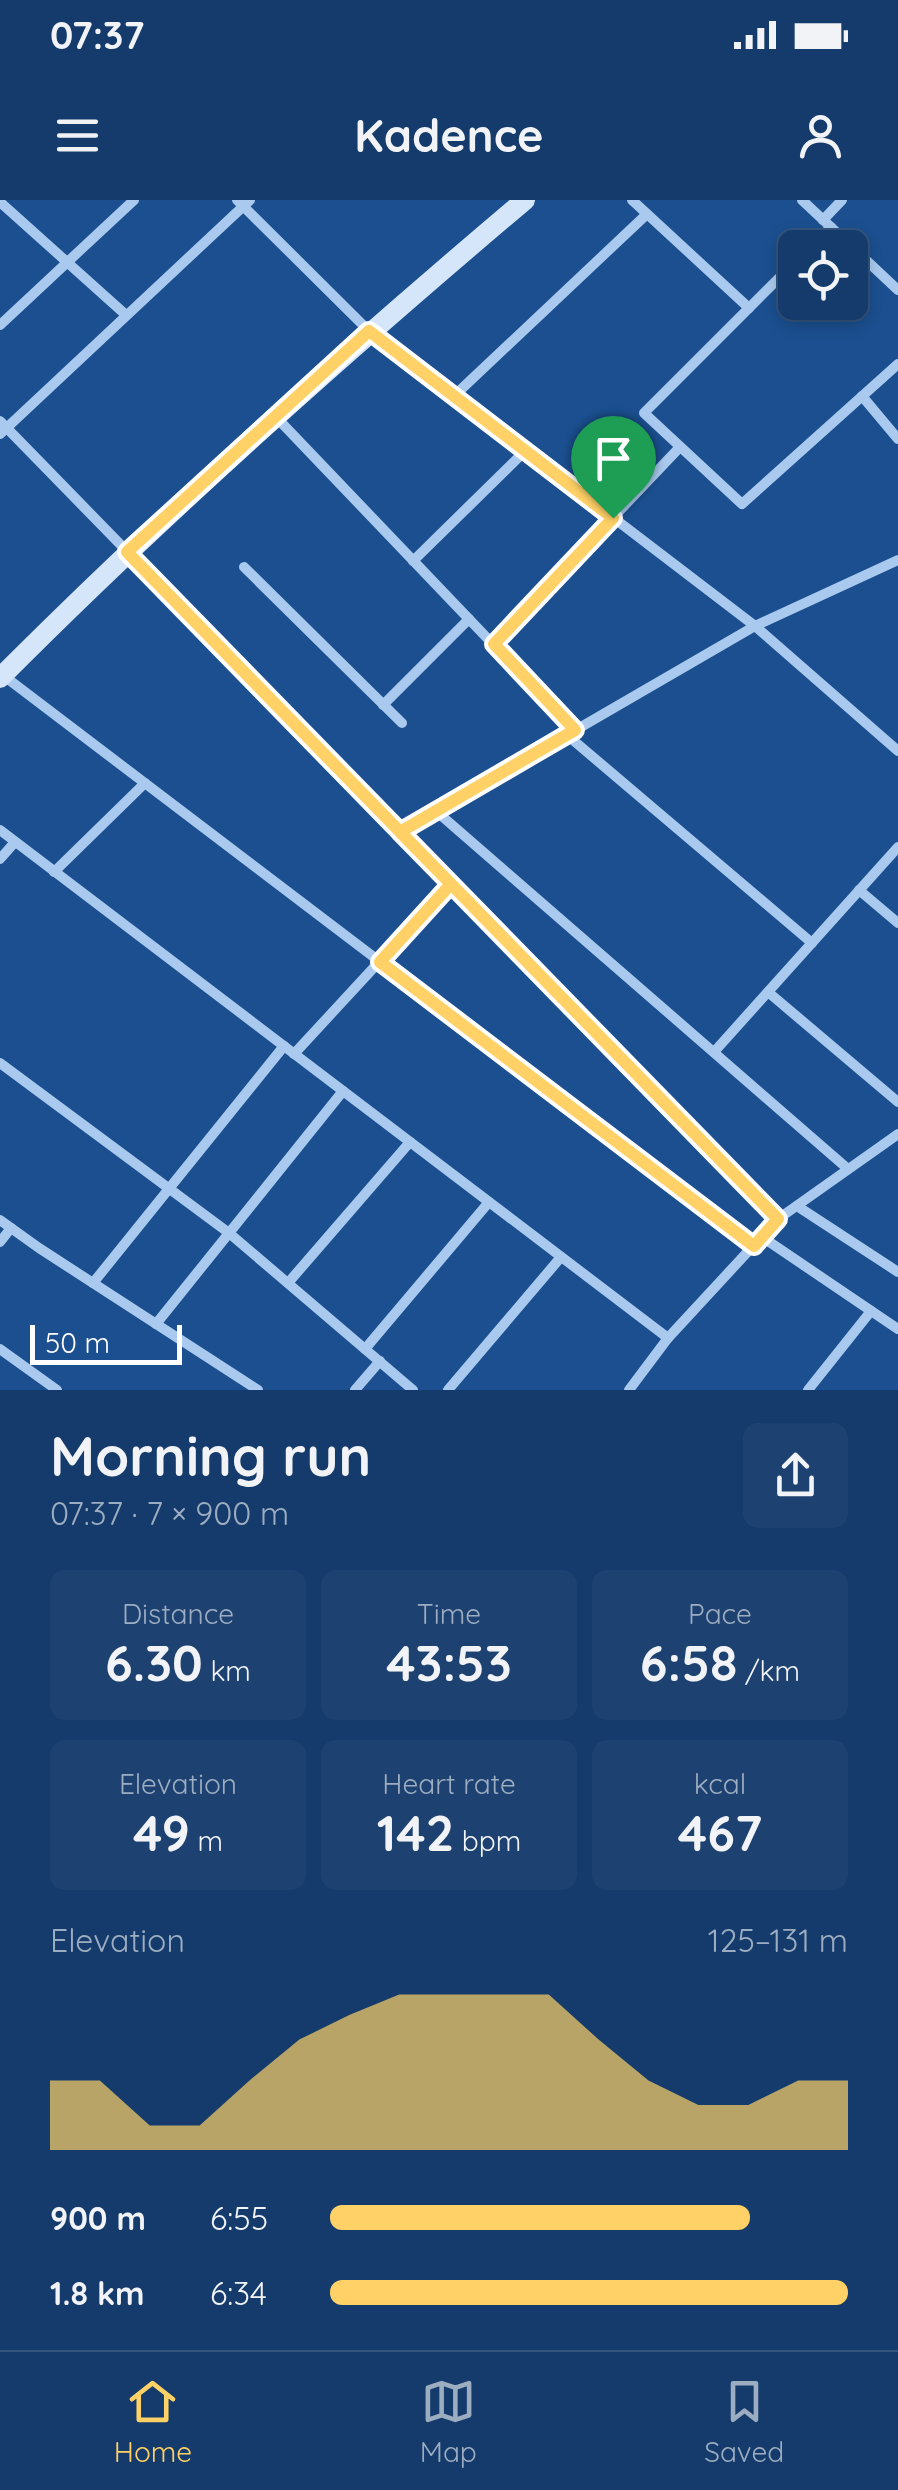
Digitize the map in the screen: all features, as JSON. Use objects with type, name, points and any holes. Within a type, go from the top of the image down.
[{"type":"street","points":[[0,325],[134,200]]},
{"type":"street","points":[[525,200],[369,331],[127,552],[1,677],[758,1241],[898,1329]]},
{"type":"street","points":[[632,200],[749,308]]},
{"type":"street","points":[[802,200],[898,290]]},
{"type":"street","points":[[822,230],[842,200]]},
{"type":"street","points":[[0,202],[126,316]]},
{"type":"street","points":[[778,1219],[2,428],[126,316],[243,202],[369,331],[754,626],[898,751]]},
{"type":"street","points":[[454,396],[647,214]]},
{"type":"street","points":[[778,279],[644,413],[742,504],[898,364]]},
{"type":"street","points":[[862,396],[898,439]]},
{"type":"street","points":[[276,417],[494,644],[571,733],[812,942]]},
{"type":"street","points":[[494,644],[680,446]]},
{"type":"street","points":[[414,561],[525,451]]},
{"type":"street","points":[[400,832],[754,626],[898,560]]},
{"type":"street","points":[[244,567],[402,723]]},
{"type":"street","points":[[383,705],[469,619]]},
{"type":"street","points":[[54,872],[145,783]]},
{"type":"street","points":[[436,811],[848,1169]]},
{"type":"street","points":[[0,830],[668,1338]]},
{"type":"street","points":[[0,859],[15,842]]},
{"type":"street","points":[[714,1052],[898,846]]},
{"type":"street","points":[[294,1054],[451,884]]},
{"type":"street","points":[[860,890],[898,924]]},
{"type":"street","points":[[768,992],[898,1102]]},
{"type":"street","points":[[92,1283],[284,1046]]},
{"type":"street","points":[[0,1063],[230,1232],[414,1390]]},
{"type":"street","points":[[156,1324],[343,1091]]},
{"type":"street","points":[[629,1390],[668,1338],[778,1219],[895,1140]]},
{"type":"street","points":[[288,1283],[410,1142]]},
{"type":"street","points":[[366,1349],[489,1202]]},
{"type":"street","points":[[797,1206],[898,1272]]},
{"type":"street","points":[[0,1220],[258,1390]]},
{"type":"street","points":[[0,1242],[12,1228]]},
{"type":"street","points":[[448,1390],[561,1257]]},
{"type":"street","points":[[808,1390],[871,1311]]},
{"type":"street","points":[[0,1349],[57,1390]]},
{"type":"street","points":[[355,1390],[380,1362]]},
{"type":"route","points":[[613,518],[369,331],[127,552],[309,738],[451,884],[778,1219],[754,1246],[380,962],[451,884],[400,832],[575,730],[494,644],[613,518]]}]
